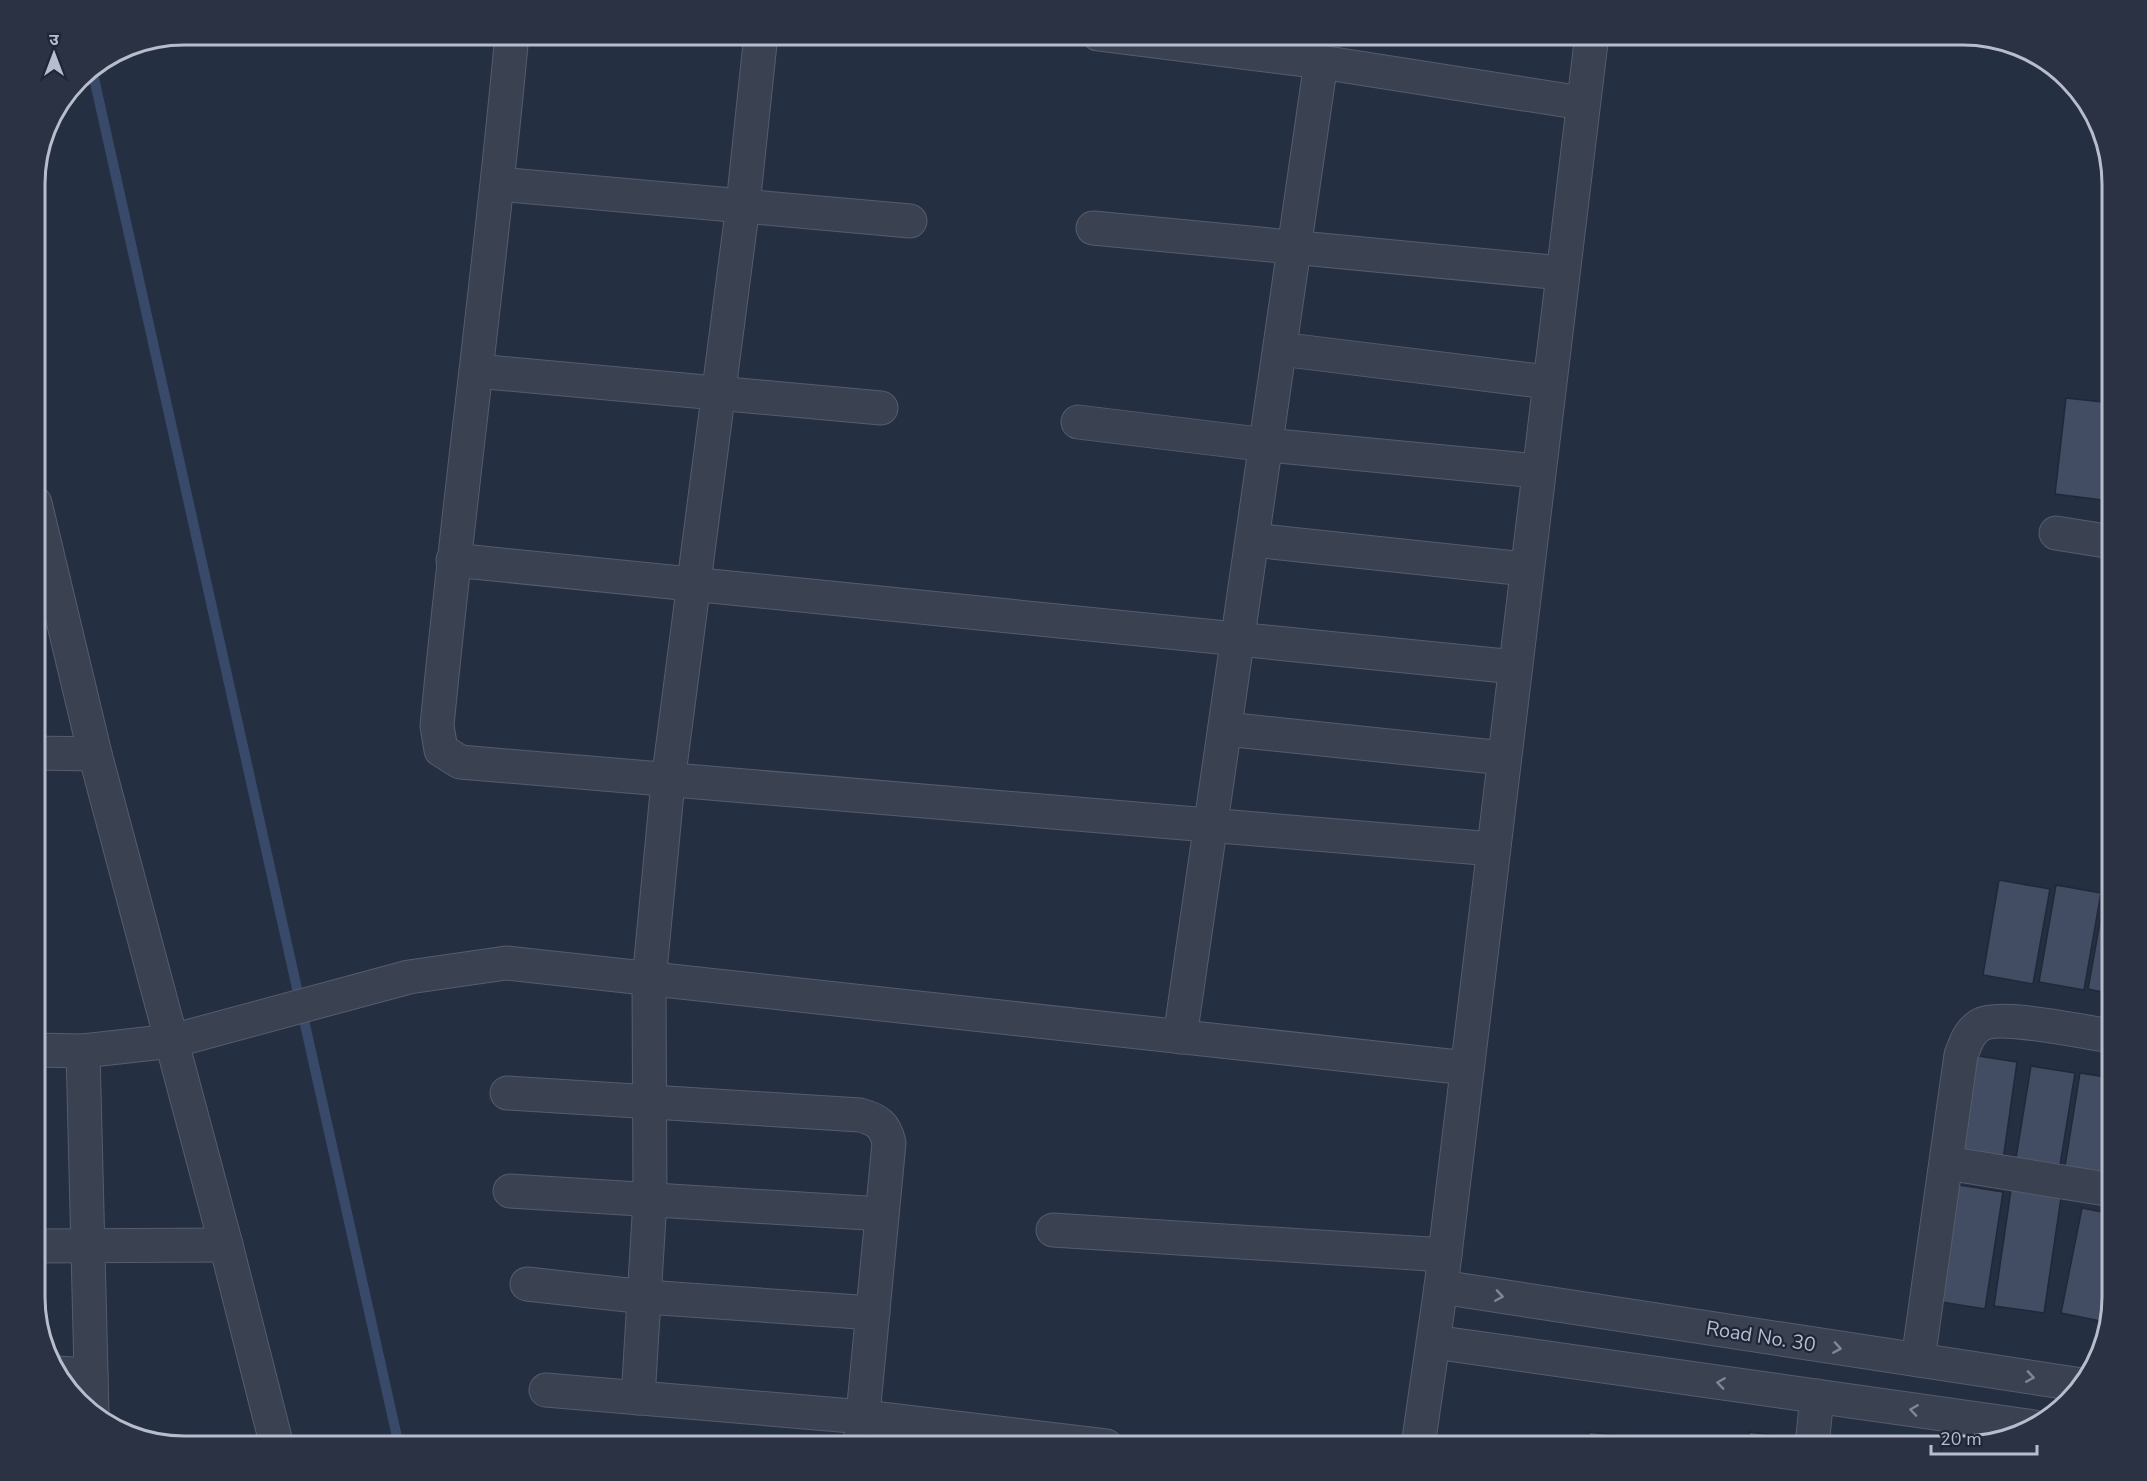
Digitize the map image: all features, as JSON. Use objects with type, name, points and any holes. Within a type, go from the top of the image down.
[{"type":"street","points":[[511,45],[498,184],[453,560],[437,726],[441,750],[460,762],[669,782],[1493,849]]},
{"type":"street","points":[[638,1398],[646,1297],[650,1200],[649,981],[692,583],[743,205],[760,45]]},
{"type":"street","points":[[1186,45],[1322,62],[1582,103]]},
{"type":"street","points":[[1420,1436],[1445,1255],[1548,382],[1590,45]]},
{"type":"street","points":[[1180,1037],[1322,62]]},
{"type":"street","points":[[498,184],[910,221]]},
{"type":"street","points":[[1092,228],[1562,273]]},
{"type":"street","points":[[1280,349],[1548,382]]},
{"type":"street","points":[[476,371],[717,391],[881,408]]},
{"type":"street","points":[[1078,422],[1267,446],[1538,471]]},
{"type":"street","points":[[2056,533],[2102,540]]},
{"type":"street","points":[[1253,540],[1526,569]]},
{"type":"street","points":[[45,545],[95,754],[186,1037],[226,1245],[274,1436]]},
{"type":"street","points":[[453,560],[1515,667]]},
{"type":"street","points":[[1225,729],[1504,758]]},
{"type":"street","points":[[45,753],[95,754]]},
{"type":"street","points":[[45,1050],[83,1051],[186,1037],[409,977],[506,963],[649,981],[1467,1068]]},
{"type":"street","points":[[1918,1360],[1961,1056],[1969,1034],[1982,1024],[2004,1020],[2102,1035]]},
{"type":"street","points":[[83,1051],[92,1401]]},
{"type":"street","points":[[507,1093],[860,1115],[877,1120],[886,1129],[889,1143],[862,1432]]},
{"type":"street","points":[[1947,1163],[2102,1188]]},
{"type":"street","points":[[510,1191],[882,1214]]},
{"type":"street","points":[[1053,1230],[1445,1255]]},
{"type":"street","points":[[45,1246],[226,1245]]},
{"type":"street","points":[[528,1284],[646,1297],[873,1313]]},
{"type":"street","name":"Road No. 30","points":[[1441,1287],[2071,1383]]},
{"type":"street","points":[[1434,1342],[2018,1425]]},
{"type":"street","points":[[69,1374],[92,1375]]},
{"type":"street","points":[[546,1390],[638,1398],[862,1432],[932,1436]]},
{"type":"street","points":[[1813,1436],[1817,1396]]},
{"type":"building","points":[[2066,398],[2102,402],[2102,500],[2055,494]]},
{"type":"building","points":[[1999,880],[2050,889],[2033,984],[1983,975]]},
{"type":"building","points":[[2056,885],[2101,893],[2084,990],[2039,982]]},
{"type":"building","points":[[2102,911],[2102,992],[2088,989]]},
{"type":"building","points":[[1972,1055],[2017,1062],[2003,1160],[1958,1154]]},
{"type":"building","points":[[2031,1066],[2075,1073],[2060,1165],[2016,1158]]},
{"type":"building","points":[[2080,1073],[2102,1076],[2102,1172],[2065,1166]]},
{"type":"building","points":[[1953,1184],[2003,1192],[1985,1309],[1935,1301]]},
{"type":"building","points":[[2011,1190],[2061,1198],[2044,1313],[1994,1306]]},
{"type":"building","points":[[2082,1208],[2102,1212],[2102,1297],[2100,1321],[2061,1313]]},
{"type":"building","points":[[1589,1432],[1624,1436],[1588,1436]]},
{"type":"building","points":[[1749,1432],[1783,1436],[1749,1436]]},
{"type":"waterway","points":[[94,78],[397,1436]]}]
